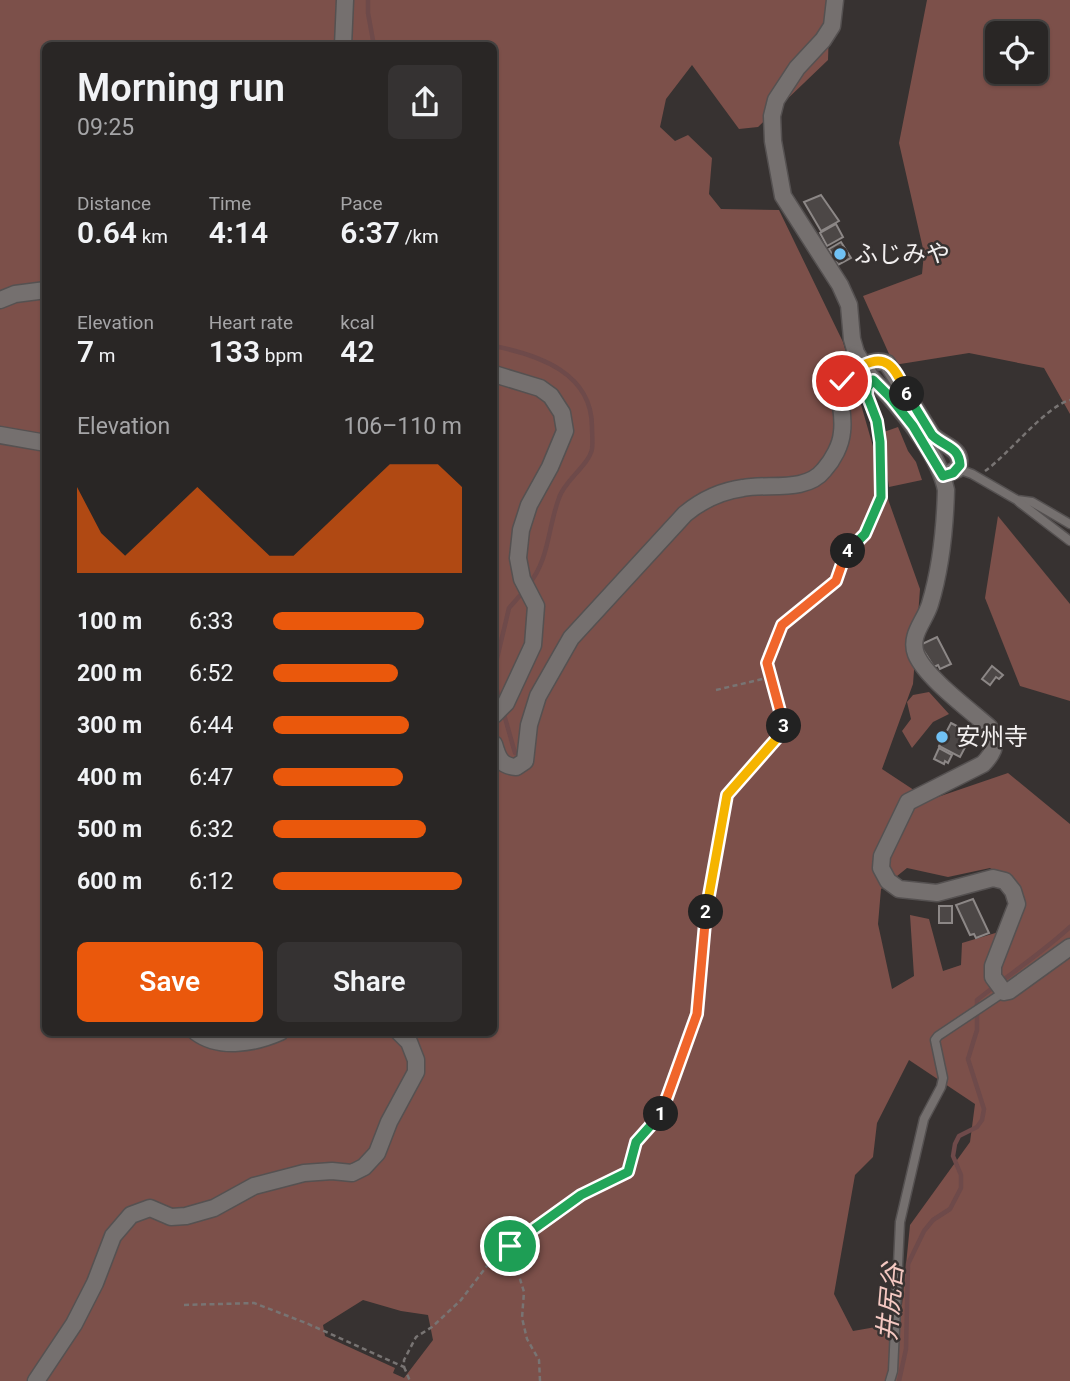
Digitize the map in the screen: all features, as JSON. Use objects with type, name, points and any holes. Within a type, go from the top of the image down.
[{"type":"street","points":[[343,42],[345,0]]},
{"type":"street","points":[[835,0],[832,26],[797,68],[776,100],[772,116],[773,141],[783,196],[834,275],[849,305],[856,353],[872,378],[958,473]]},
{"type":"street","points":[[0,300],[15,294],[42,291]]},
{"type":"street","points":[[497,755],[506,766],[516,767],[525,761],[529,725],[537,696],[570,638],[685,514],[699,502],[743,488],[813,481],[823,473],[833,458],[842,431],[839,392],[842,381],[870,362],[887,363],[894,370],[932,435],[953,448],[960,460],[958,473],[946,500],[936,583],[930,607],[917,629],[915,651],[925,669],[989,727],[995,736],[995,746],[983,764],[908,802],[882,856],[881,868],[888,881],[899,889],[937,893],[993,878],[1005,881],[1013,891],[1017,904],[993,966],[993,977],[1003,992],[1070,947]]},
{"type":"street","points":[[497,375],[540,387],[551,396],[562,413],[565,431],[550,467],[529,505],[521,530],[518,558],[522,579],[536,606],[533,645],[510,697],[497,712]]},
{"type":"street","points":[[0,435],[42,442]]},
{"type":"street","points":[[201,1036],[235,1043],[271,1036]]},
{"type":"street","points":[[36,1381],[74,1324],[95,1283],[113,1236],[131,1215],[150,1208],[171,1217],[186,1216],[214,1208],[254,1186],[304,1173],[332,1171],[352,1174],[364,1167],[377,1153],[388,1122],[416,1072],[416,1060],[409,1042],[403,1036]]},
{"type":"lane","points":[[958,473],[1017,500],[1070,541]]},
{"type":"lane","points":[[1017,500],[1032,502],[1070,524]]},
{"type":"lane","points":[[890,1381],[893,1371],[900,1222],[924,1119],[943,1078],[935,1040],[1003,992]]},
{"type":"path","points":[[410,1381],[404,1360],[416,1336],[432,1327],[461,1300],[493,1258],[581,1195],[628,1172],[636,1142],[663,1112],[697,1014],[703,930],[727,795],[785,729],[767,663],[782,625],[836,581],[845,555],[865,534],[881,497],[880,442],[877,421],[867,395],[872,378]]},
{"type":"path","points":[[958,473],[984,472],[1053,410],[1070,400]]},
{"type":"path","points":[[716,690],[771,677]]},
{"type":"path","points":[[510,1246],[524,1292],[522,1318],[527,1339],[538,1360],[540,1381]]},
{"type":"path","points":[[184,1305],[254,1303],[404,1367]]},
{"type":"shaded area","points":[[0,0],[830,0],[828,60],[758,127],[739,129],[692,65],[666,99],[660,127],[675,141],[688,135],[712,158],[709,194],[721,209],[779,210],[843,342],[889,502],[920,589],[913,684],[882,769],[929,800],[1008,773],[1070,824],[1070,1381],[0,1381]],"holes":[[[907,868],[948,877],[990,868],[1014,883],[1012,928],[962,943],[961,965],[943,971],[929,919],[910,915],[914,976],[892,989],[878,924],[881,889]],[[909,1060],[975,1104],[970,1142],[910,1225],[902,1305],[876,1327],[853,1331],[834,1294],[855,1175],[873,1157],[877,1123]],[[363,1300],[401,1311],[428,1315],[433,1340],[404,1378],[393,1373],[395,1368],[325,1336],[323,1325]]]},
{"type":"shaded area","points":[[927,0],[1070,0],[1070,414],[1044,368],[969,353],[894,365],[863,296],[922,274],[924,253],[899,143]]},
{"type":"shaded area","points":[[898,427],[922,480],[889,487],[881,433]]},
{"type":"shaded area","points":[[998,516],[1070,604],[1070,701],[1020,686],[985,598]]},
{"type":"shaded area","points":[[929,692],[949,714],[933,722],[912,748],[902,731],[911,719],[907,702],[913,695]]},
{"type":"building","points":[[821,195],[839,221],[821,231],[804,202]]},
{"type":"building","points":[[836,224],[843,237],[827,246],[820,233]]},
{"type":"building","name":"ふじみや","points":[[841,242],[851,258],[838,265],[829,249]]},
{"type":"building","points":[[937,637],[951,664],[940,669],[938,665],[934,667],[920,645]]},
{"type":"building","points":[[992,666],[1003,675],[999,679],[996,677],[990,685],[982,679]]},
{"type":"building","points":[[951,723],[972,734],[960,757],[939,746]]},
{"type":"building","points":[[939,748],[952,755],[948,763],[934,759]]},
{"type":"building","points":[[973,899],[989,933],[976,938],[974,934],[970,935],[956,905]]},
{"type":"building","points":[[939,906],[952,906],[952,923],[939,923]]},
{"type":"waterway","points":[[368,0],[373,42]]},
{"type":"waterway","points":[[497,347],[545,361],[560,370],[573,380],[590,408],[590,455],[562,492],[541,565],[529,584]]},
{"type":"waterway","points":[[497,658],[509,608],[524,591]]},
{"type":"waterway","points":[[497,690],[501,703]]},
{"type":"waterway","points":[[503,711],[515,753]]},
{"type":"waterway","name":"井尻谷","points":[[899,1381],[906,1349],[908,1264],[924,1231],[933,1220],[950,1209],[961,1188],[961,1175],[953,1156],[959,1136],[977,1127],[982,1120],[984,1109],[968,1059],[977,1030],[977,1000],[1070,927]]},
{"type":"place","name":"ふじみや","points":[[840,254]]},
{"type":"place","name":"安州寺","points":[[942,737]]},
{"type":"route","points":[[510,1246],[581,1195],[628,1172],[636,1142],[663,1112],[697,1014],[703,930],[727,795],[785,729],[767,663],[782,625],[836,581],[845,555],[865,534],[881,497],[880,442],[877,421],[867,395],[867,388],[873,380],[888,394],[913,426],[943,476],[958,470],[960,465],[958,454],[953,448],[932,435],[894,370],[887,363],[870,362],[842,381]]}]
